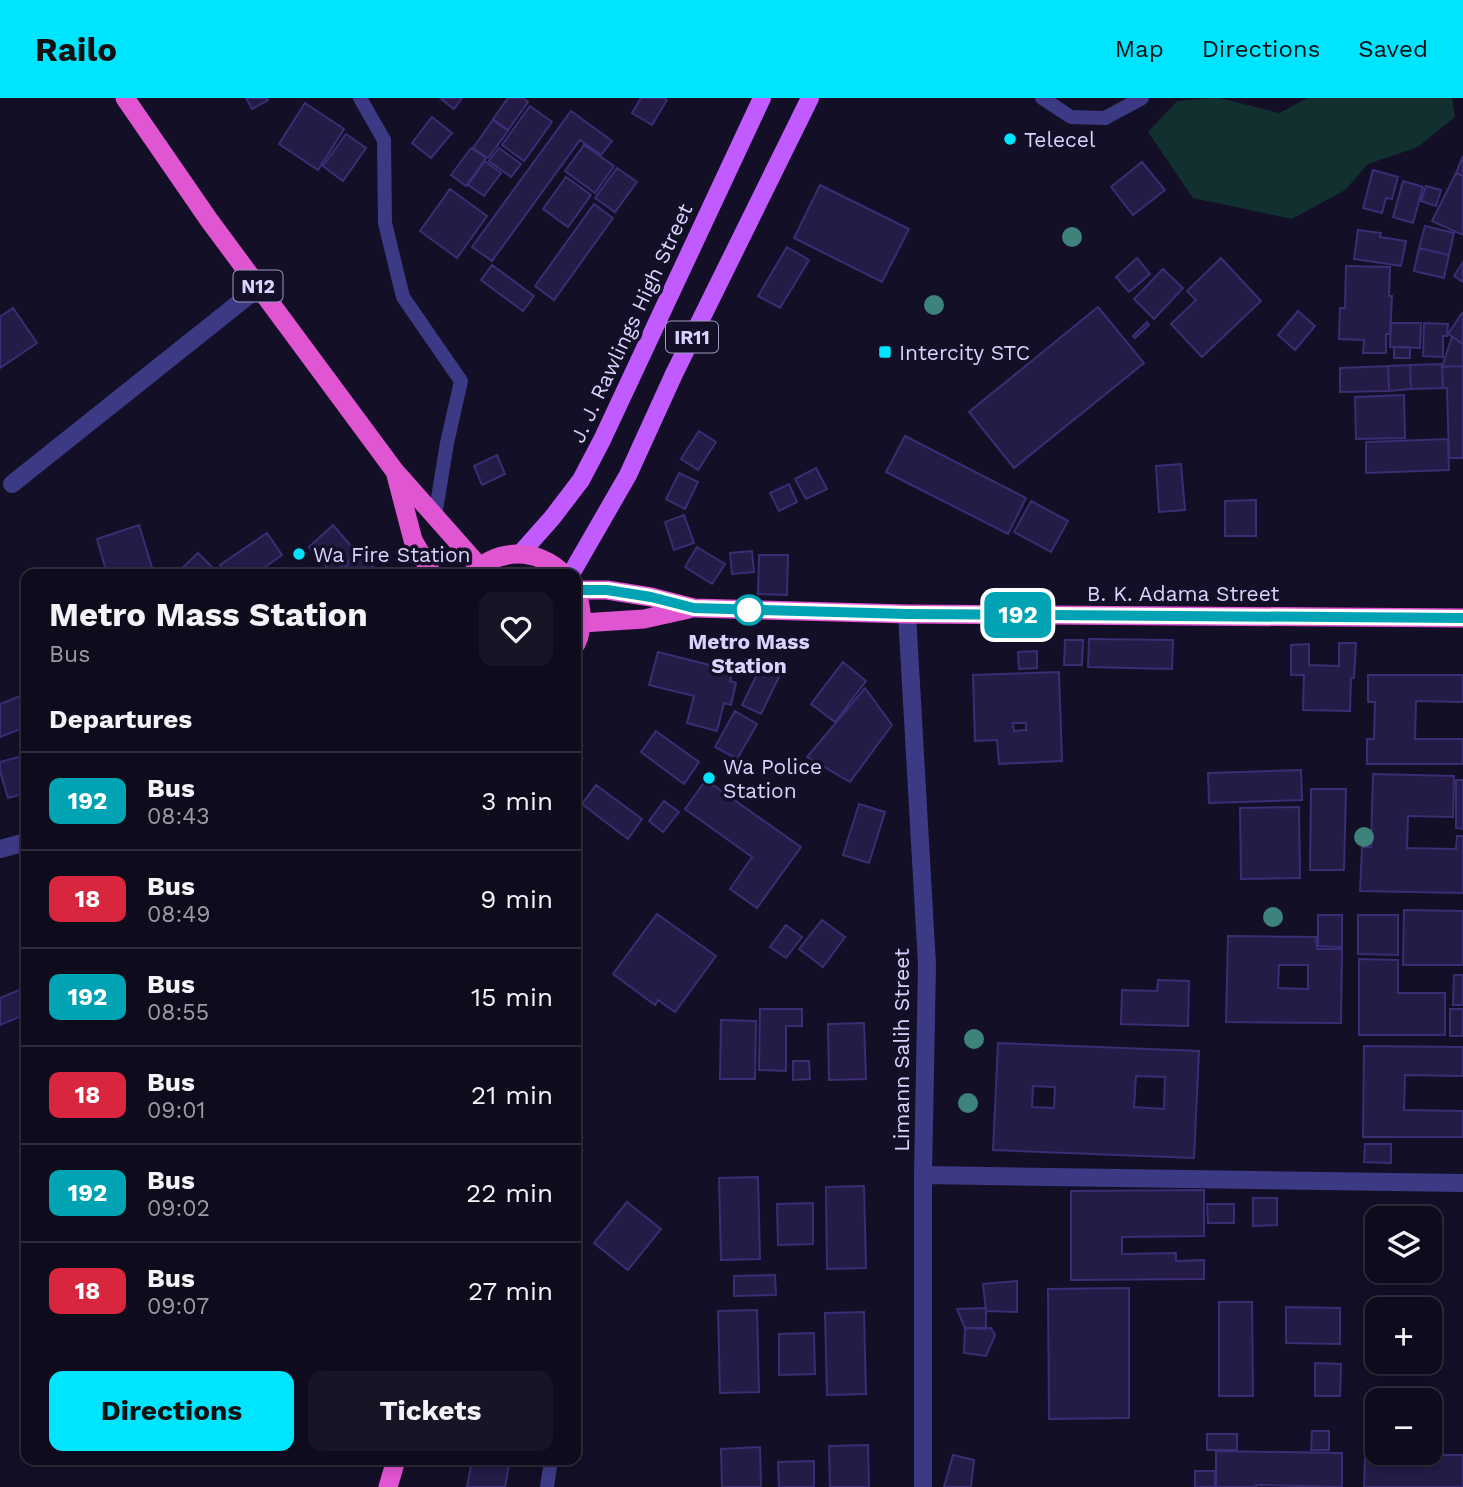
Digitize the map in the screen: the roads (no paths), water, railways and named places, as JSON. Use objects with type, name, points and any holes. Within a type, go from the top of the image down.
[{"type":"highway","name":"N12","points":[[125,98],[209,220],[394,470],[435,516],[474,569]]},
{"type":"highway","name":"N12","points":[[394,470],[413,540],[429,569]]},
{"type":"highway","name":"N12","points":[[477,569],[499,556],[520,554]]},
{"type":"highway","points":[[520,554],[539,557],[558,569]]},
{"type":"highway","name":"B. K. Adama Street","points":[[581,590],[607,590],[651,597],[694,608],[907,614],[1463,618]]},
{"type":"highway","points":[[581,606],[581,628]]},
{"type":"highway","name":"B. K. Adama Street","points":[[582,623],[644,619],[694,608]]},
{"type":"highway","points":[[388,1487],[395,1465]]},
{"type":"main road","name":"J. J. Rawlings High Street","points":[[520,554],[552,519],[581,480],[597,450],[762,98]]},
{"type":"main road","name":"IR11","points":[[574,569],[628,475],[674,374],[810,98]]},
{"type":"street","points":[[12,484],[259,287]]},
{"type":"street","name":"Limann Salih Street","points":[[907,614],[927,965],[923,1175],[923,1487]]},
{"type":"street","points":[[0,849],[21,843]]},
{"type":"street","points":[[923,1175],[1463,1183]]},
{"type":"lane","points":[[360,98],[384,141],[385,223],[403,297],[461,381],[435,516]]},
{"type":"lane","points":[[1042,98],[1071,117],[1105,118],[1142,98]]},
{"type":"lane","points":[[547,1487],[550,1465]]},
{"type":"place","name":"Telecel","points":[[1010,139]]},
{"type":"place","name":"Intercity STC","points":[[885,352]]},
{"type":"place","name":"Wa Fire Station","points":[[299,554]]},
{"type":"place","name":"Metro Mass Station","points":[[749,610]]},
{"type":"place","name":"Wa Police Station","points":[[709,778]]}]
